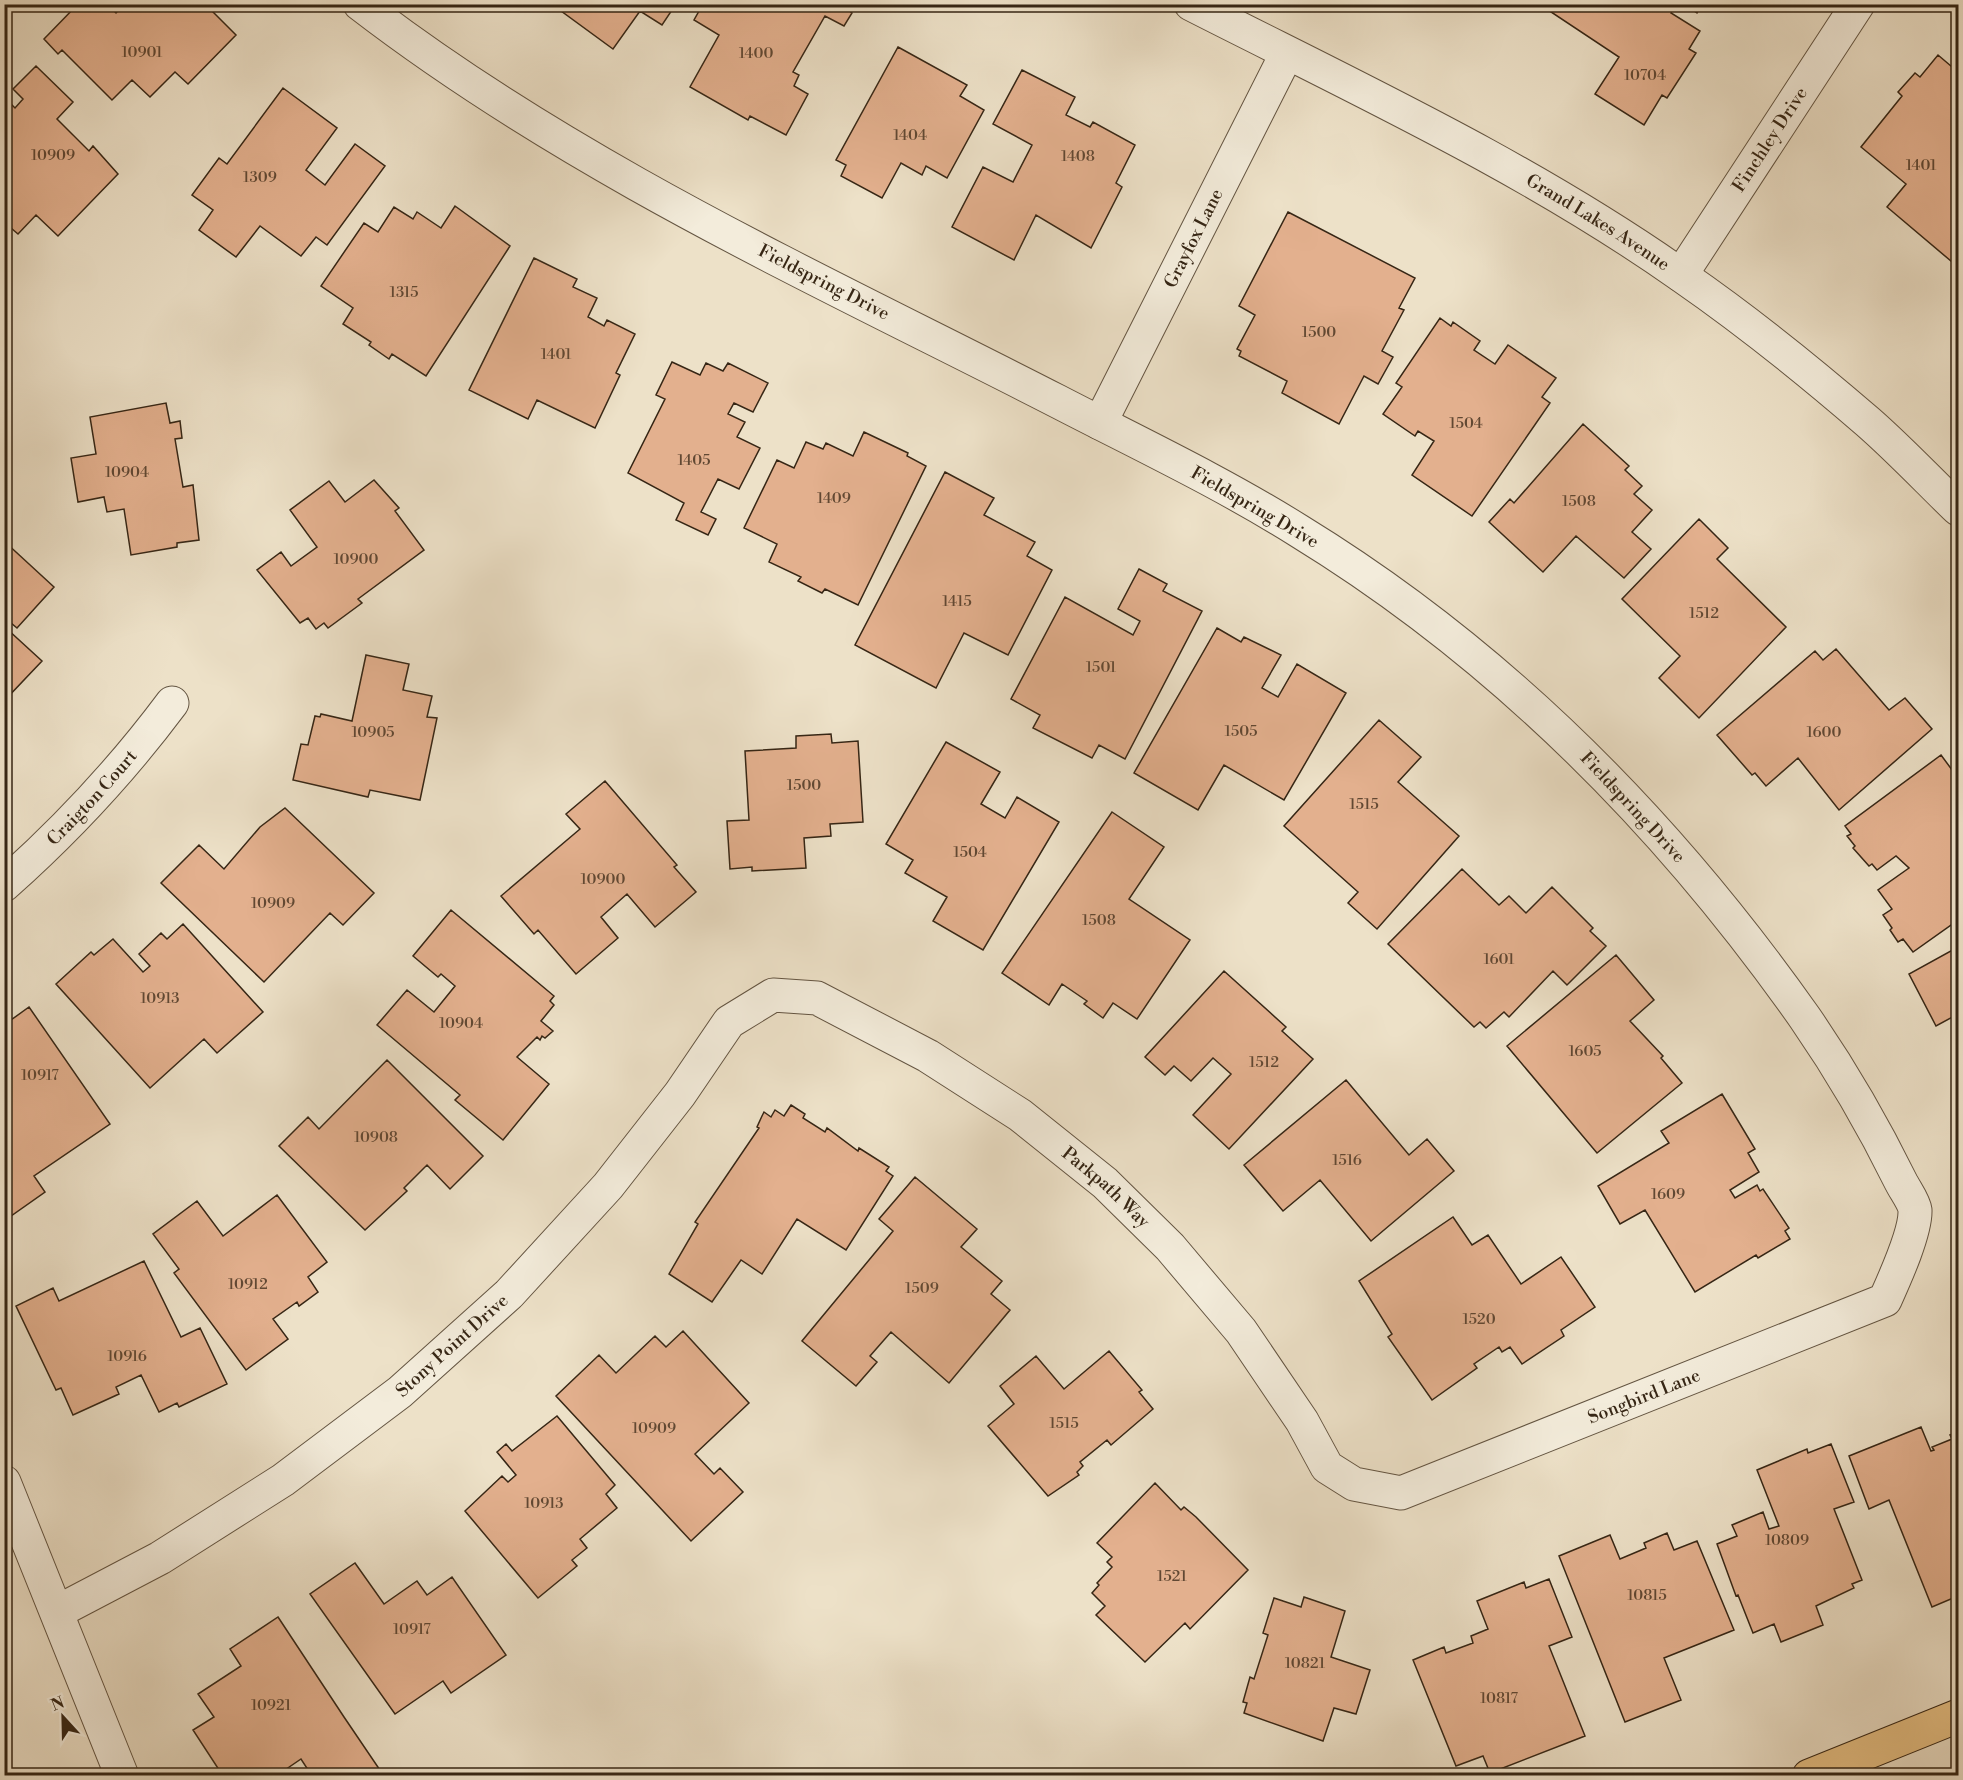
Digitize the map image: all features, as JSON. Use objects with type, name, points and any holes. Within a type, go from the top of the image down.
[{"type":"main road","points":[[1809,1776],[1959,1716]]},
{"type":"street","name":"Fieldspring Drive","points":[[360,4],[508,108],[657,196],[1199,472],[1300,531],[1398,597],[1514,689],[1599,769],[1680,855],[1746,936],[1821,1042],[1882,1143],[1915,1209],[1905,1256]]},
{"type":"street","name":"Grand Lakes Avenue","points":[[1191,4],[1433,127],[1548,191],[1681,275],[1758,332],[1869,423],[1959,509]]},
{"type":"street","name":"Finchley Drive","points":[[1681,275],[1858,4]]},
{"type":"street","name":"Grayfox Lane","points":[[1100,423],[1287,53]]},
{"type":"street","name":"Craigton Court","points":[[4,885],[62,834],[132,756],[172,703]]},
{"type":"street","name":"Parkpath Way","points":[[773,995],[817,998],[928,1056],[1020,1115],[1105,1183],[1170,1247],[1234,1322],[1302,1421],[1327,1467],[1354,1484]]},
{"type":"street","name":"Stony Point Drive","points":[[57,1612],[160,1558],[283,1480],[400,1392],[509,1294],[608,1186],[680,1094],[729,1022],[773,995]]},
{"type":"street","name":"Songbird Lane","points":[[1354,1484],[1401,1493],[1885,1300],[1905,1256]]},
{"type":"street","points":[[4,1482],[122,1776]]},
{"type":"building","points":[[78,4],[107,4],[116,13],[124,4],[205,4],[236,35],[188,84],[175,72],[150,97],[132,80],[112,100],[62,50],[58,54],[44,39]]},
{"type":"building","points":[[559,4],[676,4],[662,25],[640,11],[613,49],[557,8]]},
{"type":"building","points":[[703,4],[840,4],[852,13],[844,26],[825,16],[793,72],[799,75],[794,86],[808,94],[786,135],[750,116],[748,120],[690,87],[719,35],[694,20]]},
{"type":"building","points":[[1539,4],[1676,4],[1671,13],[1700,31],[1689,49],[1696,53],[1667,98],[1662,95],[1644,125],[1595,94],[1619,57]]},
{"type":"building","points":[[1684,4],[1702,4],[1697,13]]},
{"type":"building","points":[[898,47],[967,85],[960,96],[984,110],[947,178],[926,166],[922,175],[901,163],[882,198],[841,176],[846,165],[836,160]]},
{"type":"building","points":[[1938,55],[1958,72],[1958,84],[1954,89],[1958,92],[1958,267],[1887,207],[1906,184],[1861,147],[1902,96],[1898,92],[1915,73],[1920,77]]},
{"type":"building","points":[[36,66],[73,102],[57,119],[89,151],[93,146],[118,174],[58,236],[36,215],[18,234],[4,222],[4,173],[11,166],[4,160],[4,107],[9,102],[15,108],[23,99],[13,89]]},
{"type":"building","points":[[1022,70],[1075,97],[1066,115],[1090,127],[1093,122],[1135,145],[1116,183],[1122,187],[1091,248],[1036,215],[1014,260],[952,227],[983,167],[1013,182],[1032,145],[993,124]]},
{"type":"building","points":[[283,88],[337,128],[306,170],[325,185],[355,144],[385,166],[327,245],[316,237],[301,256],[260,226],[236,257],[199,230],[213,210],[192,195],[219,158],[227,164]]},
{"type":"building","points":[[455,206],[510,246],[426,376],[392,354],[389,359],[369,345],[371,342],[343,324],[353,308],[321,286],[364,223],[378,232],[394,207],[413,219],[417,212],[441,228]]},
{"type":"building","points":[[1288,212],[1415,278],[1399,308],[1404,310],[1382,351],[1393,357],[1378,384],[1364,376],[1339,424],[1282,393],[1287,381],[1239,356],[1241,351],[1237,349],[1255,315],[1239,306]]},
{"type":"building","points":[[534,258],[577,279],[573,287],[597,298],[588,317],[604,326],[607,320],[635,334],[616,373],[620,375],[595,428],[537,400],[528,419],[469,390]]},
{"type":"building","points":[[1440,318],[1451,326],[1453,322],[1480,341],[1474,350],[1495,364],[1508,345],[1556,378],[1542,397],[1550,403],[1472,516],[1412,475],[1434,441],[1418,431],[1415,436],[1383,414],[1402,387],[1396,383]]},
{"type":"building","points":[[672,362],[700,375],[706,363],[723,371],[728,363],[768,383],[753,412],[734,403],[728,414],[745,422],[737,437],[760,448],[739,489],[718,479],[701,512],[716,519],[708,535],[676,520],[684,503],[628,473],[665,399],[656,395]]},
{"type":"building","points":[[166,403],[170,423],[180,421],[182,438],[175,439],[183,487],[193,485],[199,540],[177,543],[177,547],[131,555],[124,509],[107,512],[104,497],[78,502],[71,458],[96,454],[90,417]]},
{"type":"building","points":[[1583,424],[1629,466],[1625,470],[1642,486],[1634,494],[1652,510],[1632,532],[1651,549],[1624,578],[1576,536],[1543,572],[1489,522],[1510,499],[1514,503]]},
{"type":"building","points":[[864,432],[908,453],[907,456],[926,466],[858,605],[825,589],[822,593],[798,581],[801,577],[769,562],[777,544],[744,528],[777,460],[794,468],[806,442],[823,449],[826,443],[853,456]]},
{"type":"building","points":[[945,472],[994,498],[984,515],[1035,542],[1027,556],[1052,570],[1008,655],[964,633],[936,688],[855,645]]},
{"type":"building","points":[[374,480],[399,508],[395,511],[424,550],[358,599],[362,603],[328,628],[324,623],[316,629],[308,618],[300,623],[257,570],[281,552],[291,566],[317,547],[290,510],[329,481],[345,502]]},
{"type":"building","points":[[1699,519],[1728,548],[1717,559],[1786,627],[1699,718],[1659,678],[1680,656],[1622,599]]},
{"type":"building","points":[[4,541],[54,587],[17,628],[11,623],[6,628],[42,661],[4,701]]},
{"type":"building","points":[[1139,569],[1167,584],[1163,591],[1202,611],[1125,759],[1099,745],[1092,758],[1033,728],[1040,715],[1011,699],[1065,597],[1133,635],[1140,621],[1118,609]]},
{"type":"building","points":[[1217,628],[1241,642],[1244,637],[1281,655],[1262,688],[1278,697],[1297,664],[1346,693],[1284,800],[1224,765],[1198,810],[1134,773]]},
{"type":"building","points":[[1836,649],[1889,710],[1905,698],[1932,729],[1839,810],[1798,758],[1766,786],[1755,773],[1752,775],[1717,735],[1815,651],[1823,660]]},
{"type":"building","points":[[366,655],[409,664],[403,690],[432,696],[427,717],[437,718],[420,800],[370,790],[368,797],[293,780],[301,744],[308,745],[315,716],[320,717],[321,714],[352,721]]},
{"type":"building","points":[[1379,720],[1421,757],[1398,782],[1459,836],[1377,929],[1348,903],[1358,892],[1284,826]]},
{"type":"building","points":[[831,734],[832,743],[858,741],[863,822],[830,824],[831,836],[804,838],[806,868],[752,871],[752,867],[730,869],[727,821],[749,820],[745,751],[796,748],[796,736]]},
{"type":"building","points":[[946,742],[1000,772],[981,804],[1005,818],[1017,797],[1059,822],[983,950],[933,921],[947,897],[905,873],[913,860],[886,844]]},
{"type":"building","points":[[1941,755],[1958,778],[1958,920],[1913,952],[1903,939],[1898,942],[1890,930],[1892,928],[1883,915],[1892,909],[1878,890],[1909,868],[1896,856],[1877,870],[1872,864],[1869,866],[1853,848],[1855,846],[1847,836],[1851,834],[1845,826]]},
{"type":"building","points":[[605,781],[677,865],[674,867],[696,892],[655,927],[627,894],[601,917],[618,938],[576,974],[538,930],[534,934],[501,896],[580,829],[566,814]]},
{"type":"building","points":[[285,808],[374,893],[343,925],[330,913],[264,982],[161,883],[199,845],[224,869],[260,827]]},
{"type":"building","points":[[1112,812],[1164,847],[1129,899],[1190,940],[1137,1019],[1113,1003],[1103,1018],[1084,1004],[1087,1001],[1062,984],[1049,1005],[1002,973]]},
{"type":"building","points":[[1462,869],[1499,905],[1509,896],[1526,913],[1552,887],[1593,928],[1590,931],[1606,946],[1567,985],[1553,971],[1509,1017],[1504,1012],[1486,1028],[1480,1022],[1474,1027],[1388,944]]},
{"type":"building","points":[[451,910],[554,996],[550,1001],[554,1005],[541,1021],[553,1031],[545,1038],[542,1036],[540,1040],[537,1037],[517,1057],[549,1084],[503,1140],[455,1100],[460,1095],[377,1025],[407,990],[434,1012],[455,986],[441,974],[438,977],[413,956]]},
{"type":"building","points":[[183,924],[263,1012],[217,1053],[204,1039],[150,1088],[56,984],[91,952],[94,955],[113,939],[143,972],[150,966],[139,954],[161,933],[167,939]]},
{"type":"building","points":[[1958,947],[1958,1014],[1936,1026],[1909,974]]},
{"type":"building","points":[[1616,955],[1654,1000],[1630,1021],[1663,1056],[1661,1058],[1682,1083],[1597,1153],[1507,1046]]},
{"type":"building","points":[[1224,971],[1286,1027],[1282,1031],[1313,1059],[1229,1149],[1193,1115],[1231,1074],[1213,1058],[1191,1081],[1174,1066],[1165,1075],[1145,1057]]},
{"type":"building","points":[[29,1007],[110,1124],[34,1176],[45,1192],[11,1216],[4,1208],[4,1025]]},
{"type":"building","points":[[387,1060],[483,1156],[450,1189],[427,1165],[404,1188],[407,1191],[365,1230],[279,1146],[308,1117],[319,1129]]},
{"type":"building","points":[[1346,1080],[1409,1155],[1427,1139],[1454,1171],[1371,1241],[1320,1180],[1283,1211],[1244,1165]]},
{"type":"building","points":[[1722,1094],[1755,1149],[1748,1153],[1759,1172],[1730,1190],[1735,1198],[1757,1185],[1760,1191],[1763,1189],[1789,1228],[1785,1231],[1790,1239],[1758,1258],[1756,1255],[1695,1292],[1645,1210],[1620,1224],[1598,1186],[1669,1143],[1661,1131]]},
{"type":"building","points":[[791,1105],[805,1114],[803,1118],[825,1132],[827,1128],[858,1151],[859,1148],[889,1167],[886,1171],[893,1176],[846,1250],[797,1219],[762,1274],[741,1260],[712,1302],[669,1274],[698,1224],[695,1222],[759,1128],[757,1127],[764,1112],[771,1117],[775,1110],[784,1116]]},
{"type":"building","points":[[915,1177],[977,1229],[961,1247],[1002,1281],[991,1294],[1010,1310],[949,1383],[891,1332],[870,1356],[877,1362],[856,1386],[802,1341],[893,1231],[879,1219]]},
{"type":"building","points":[[277,1195],[327,1262],[308,1277],[318,1292],[299,1306],[297,1302],[273,1319],[288,1339],[246,1370],[174,1273],[179,1269],[153,1234],[197,1201],[223,1236]]},
{"type":"building","points":[[1453,1217],[1472,1245],[1488,1235],[1521,1284],[1561,1257],[1595,1307],[1561,1330],[1564,1336],[1522,1364],[1510,1347],[1502,1352],[1499,1347],[1474,1364],[1477,1368],[1432,1400],[1388,1337],[1392,1334],[1359,1281]]},
{"type":"building","points":[[144,1261],[181,1337],[200,1328],[227,1384],[179,1407],[177,1403],[159,1412],[141,1375],[116,1387],[119,1394],[73,1415],[61,1388],[56,1390],[16,1306],[53,1288],[59,1301]]},
{"type":"building","points":[[683,1331],[749,1403],[695,1454],[714,1474],[720,1468],[743,1492],[691,1541],[556,1396],[599,1355],[616,1373],[655,1336],[666,1347]]},
{"type":"building","points":[[1109,1351],[1142,1390],[1139,1392],[1153,1409],[1111,1445],[1107,1440],[1080,1462],[1083,1466],[1077,1472],[1079,1475],[1048,1496],[988,1426],[1014,1404],[1000,1386],[1036,1356],[1064,1389]]},
{"type":"building","points":[[557,1416],[615,1485],[606,1494],[617,1508],[580,1539],[587,1548],[572,1560],[577,1566],[538,1598],[465,1511],[502,1476],[508,1482],[516,1475],[497,1452],[506,1444],[512,1451]]},
{"type":"building","points":[[1921,1427],[1931,1451],[1934,1450],[1932,1447],[1952,1439],[1950,1435],[1958,1432],[1958,1596],[1932,1607],[1889,1500],[1869,1509],[1849,1456]]},
{"type":"building","points":[[1831,1444],[1854,1502],[1834,1509],[1862,1580],[1852,1584],[1854,1588],[1816,1606],[1823,1625],[1781,1642],[1774,1624],[1753,1633],[1738,1595],[1736,1596],[1717,1544],[1737,1536],[1732,1525],[1763,1512],[1769,1529],[1779,1526],[1757,1470],[1807,1449],[1808,1453]]},
{"type":"building","points":[[1155,1483],[1181,1510],[1184,1507],[1196,1517],[1248,1570],[1190,1629],[1185,1623],[1145,1662],[1096,1615],[1105,1606],[1092,1593],[1099,1585],[1097,1583],[1112,1567],[1107,1562],[1112,1557],[1097,1543]]},
{"type":"building","points":[[1667,1533],[1674,1550],[1697,1541],[1734,1630],[1664,1658],[1681,1700],[1625,1722],[1559,1556],[1610,1535],[1620,1559],[1646,1548],[1644,1543]]},
{"type":"building","points":[[355,1563],[384,1604],[417,1581],[427,1595],[452,1577],[506,1655],[451,1693],[443,1681],[395,1714],[310,1594]]},
{"type":"building","points":[[1549,1579],[1572,1637],[1549,1646],[1585,1736],[1490,1773],[1483,1756],[1456,1766],[1413,1660],[1444,1647],[1446,1653],[1473,1643],[1471,1636],[1488,1629],[1477,1601],[1524,1582],[1526,1588]]},
{"type":"building","points":[[1304,1597],[1345,1611],[1331,1657],[1370,1670],[1356,1714],[1334,1708],[1323,1741],[1244,1713],[1247,1703],[1243,1702],[1250,1677],[1254,1679],[1268,1635],[1263,1633],[1274,1598],[1301,1607]]},
{"type":"building","points":[[278,1617],[384,1776],[312,1776],[301,1759],[276,1776],[223,1776],[193,1730],[214,1717],[198,1694],[241,1666],[230,1649]]}]
